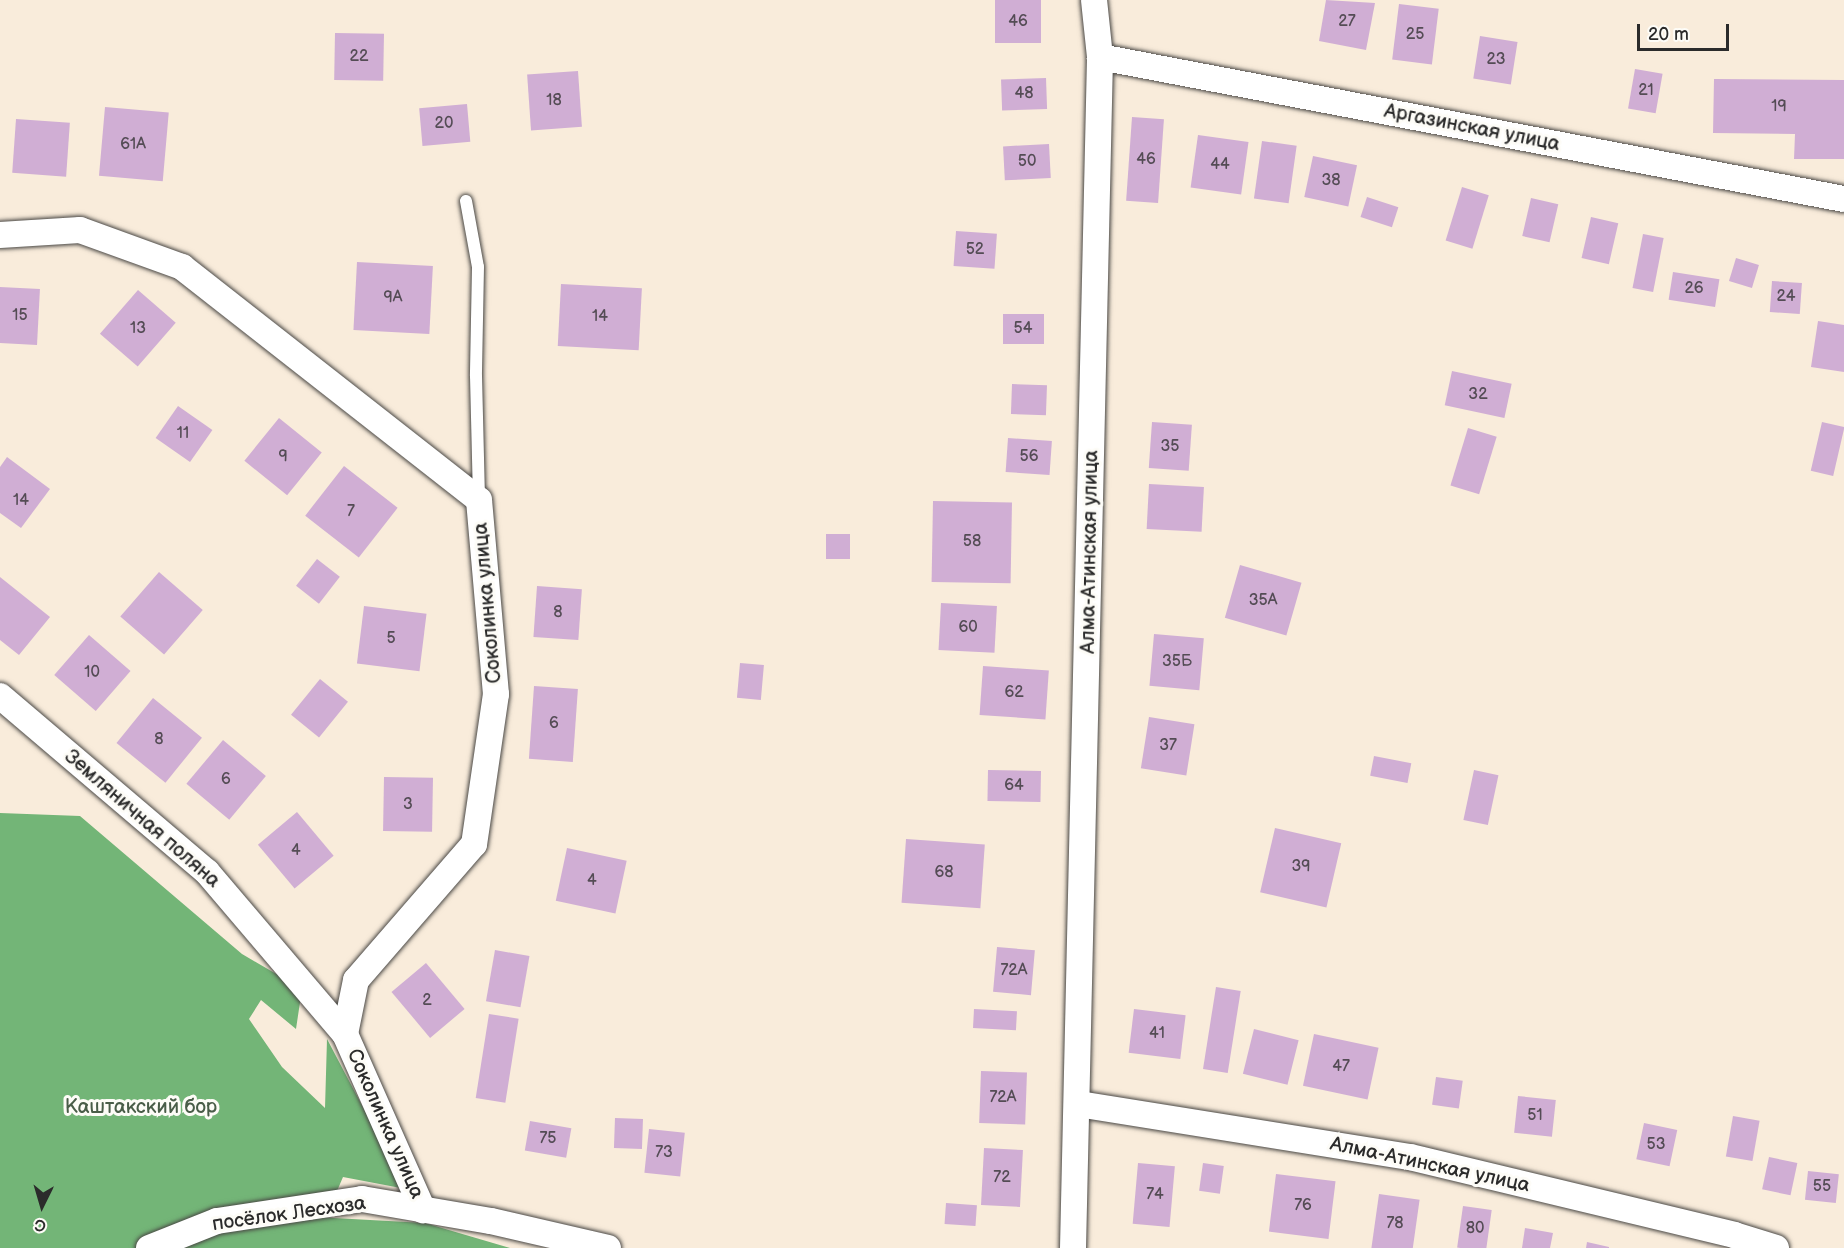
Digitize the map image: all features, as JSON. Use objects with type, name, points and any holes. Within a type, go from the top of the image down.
[{"type":"street","name":"Алма-Атинская улица","points":[[1073,1248],[1100,57],[1094,0]]},
{"type":"street","name":"Аргазинская улица","points":[[1100,57],[1844,199]]},
{"type":"street","name":"Соколинка улица","points":[[0,235],[80,230],[182,267],[479,500],[496,694],[474,844],[356,980],[345,1034],[423,1210]]},
{"type":"street","name":"Земляничная поляна","points":[[0,696],[207,872],[345,1034]]},
{"type":"street","name":"Алма-Атинская улица","points":[[1078,1104],[1410,1157],[1734,1235],[1776,1248]]},
{"type":"street","name":"посёлок Лесхоза","points":[[149,1248],[217,1221],[362,1200],[491,1221],[608,1248]]},
{"type":"lane","points":[[466,201],[477,267],[476,376],[479,500]]},
{"type":"green space","name":"Каштакский бор","points":[[0,813],[80,816],[242,954],[302,989],[296,1029],[261,1000],[249,1019],[282,1067],[325,1108],[327,1039],[406,1189],[343,1177],[331,1205],[297,1216],[425,1223],[510,1248],[0,1248]]},
{"type":"building","points":[[995,0],[1041,0],[1041,43],[995,43]]},
{"type":"building","points":[[1326,0],[1375,3],[1366,50],[1319,41]]},
{"type":"building","points":[[1399,4],[1439,9],[1432,64],[1392,60]]},
{"type":"building","points":[[335,33],[384,34],[383,81],[334,80]]},
{"type":"building","points":[[1480,36],[1518,42],[1511,84],[1473,78]]},
{"type":"building","points":[[1635,69],[1663,74],[1656,113],[1628,108]]},
{"type":"building","points":[[578,71],[582,127],[531,130],[527,75]]},
{"type":"building","points":[[1046,78],[1047,109],[1002,111],[1001,80]]},
{"type":"building","points":[[1714,79],[1844,80],[1844,159],[1794,159],[1795,134],[1713,133]]},
{"type":"building","points":[[467,104],[470,142],[422,146],[419,108]]},
{"type":"building","points":[[105,107],[169,113],[163,181],[99,176]]},
{"type":"building","points":[[1132,117],[1164,119],[1158,203],[1126,201]]},
{"type":"building","points":[[16,119],[70,123],[66,177],[12,173]]},
{"type":"building","points":[[1198,135],[1249,142],[1241,195],[1191,187]]},
{"type":"building","points":[[1262,141],[1297,146],[1289,203],[1254,198]]},
{"type":"building","points":[[1049,144],[1051,178],[1005,180],[1003,146]]},
{"type":"building","points":[[1313,156],[1357,165],[1348,206],[1304,197]]},
{"type":"building","points":[[1462,187],[1489,195],[1472,249],[1446,241]]},
{"type":"building","points":[[1367,197],[1398,207],[1392,227],[1361,217]]},
{"type":"building","points":[[1531,198],[1558,204],[1550,242],[1522,236]]},
{"type":"building","points":[[1591,217],[1618,223],[1609,264],[1582,258]]},
{"type":"building","points":[[956,231],[997,234],[994,269],[954,266]]},
{"type":"building","points":[[1643,234],[1664,238],[1653,292],[1633,288]]},
{"type":"building","points":[[1736,258],[1759,265],[1752,288],[1729,281]]},
{"type":"building","points":[[357,262],[433,266],[429,334],[353,330]]},
{"type":"building","points":[[1673,272],[1719,279],[1715,307],[1669,300]]},
{"type":"building","points":[[1772,281],[1802,283],[1800,314],[1770,312]]},
{"type":"building","points":[[561,284],[642,288],[639,350],[558,346]]},
{"type":"building","points":[[0,287],[40,289],[37,345],[0,343]]},
{"type":"building","points":[[138,290],[176,323],[138,367],[100,334]]},
{"type":"building","points":[[1003,314],[1044,314],[1044,344],[1003,344]]},
{"type":"building","points":[[1818,321],[1844,325],[1844,372],[1811,367]]},
{"type":"building","points":[[1452,371],[1512,384],[1504,418],[1445,405]]},
{"type":"building","points":[[1012,384],[1047,385],[1046,415],[1011,414]]},
{"type":"building","points":[[178,406],[212,430],[190,462],[156,438]]},
{"type":"building","points":[[279,418],[322,453],[287,495],[244,461]]},
{"type":"building","points":[[1152,422],[1192,425],[1189,471],[1149,468]]},
{"type":"building","points":[[1822,422],[1844,427],[1833,476],[1811,471]]},
{"type":"building","points":[[1468,428],[1497,437],[1479,494],[1450,485]]},
{"type":"building","points":[[1008,438],[1052,441],[1050,475],[1006,472]]},
{"type":"building","points":[[7,457],[50,489],[21,528],[0,513],[0,467]]},
{"type":"building","points":[[344,466],[398,508],[359,558],[305,516]]},
{"type":"building","points":[[1149,484],[1204,487],[1202,532],[1147,529]]},
{"type":"building","points":[[933,501],[1012,502],[1011,583],[932,582]]},
{"type":"building","points":[[826,534],[850,534],[850,559],[826,559]]},
{"type":"building","points":[[317,559],[340,577],[319,604],[296,586]]},
{"type":"building","points":[[1240,565],[1302,583],[1286,636],[1225,618]]},
{"type":"building","points":[[159,572],[203,610],[164,655],[120,617]]},
{"type":"building","points":[[0,577],[50,617],[19,655],[0,640]]},
{"type":"building","points":[[537,586],[582,589],[578,640],[533,637]]},
{"type":"building","points":[[941,603],[997,606],[994,653],[939,650]]},
{"type":"building","points":[[364,606],[427,614],[419,671],[357,664]]},
{"type":"building","points":[[1154,634],[1204,638],[1199,690],[1149,686]]},
{"type":"building","points":[[89,635],[131,671],[96,711],[54,675]]},
{"type":"building","points":[[740,663],[764,665],[761,700],[737,698]]},
{"type":"building","points":[[983,666],[1049,671],[1045,719],[980,715]]},
{"type":"building","points":[[320,679],[348,702],[319,737],[291,715]]},
{"type":"building","points":[[534,686],[578,689],[573,762],[529,759]]},
{"type":"building","points":[[153,698],[202,738],[165,783],[116,743]]},
{"type":"building","points":[[1149,717],[1194,724],[1186,776],[1141,768]]},
{"type":"building","points":[[223,740],[266,776],[229,820],[186,784]]},
{"type":"building","points":[[1374,756],[1411,763],[1407,783],[1370,776]]},
{"type":"building","points":[[988,770],[1041,771],[1040,802],[987,801]]},
{"type":"building","points":[[1474,770],[1498,775],[1488,825],[1463,820]]},
{"type":"building","points":[[384,777],[433,778],[432,832],[383,831]]},
{"type":"building","points":[[297,812],[334,856],[295,888],[258,845]]},
{"type":"building","points":[[1275,828],[1341,843],[1326,908],[1260,892]]},
{"type":"building","points":[[906,839],[985,845],[980,908],[902,903]]},
{"type":"building","points":[[567,848],[627,861],[615,914],[556,901]]},
{"type":"building","points":[[997,947],[1035,950],[1031,995],[993,992]]},
{"type":"building","points":[[495,950],[529,956],[520,1007],[486,1001]]},
{"type":"building","points":[[426,963],[465,1009],[430,1038],[392,992]]},
{"type":"building","points":[[1216,987],[1241,991],[1228,1073],[1203,1069]]},
{"type":"building","points":[[974,1009],[1017,1011],[1016,1030],[973,1028]]},
{"type":"building","points":[[1134,1009],[1186,1015],[1180,1059],[1129,1053]]},
{"type":"building","points":[[489,1014],[519,1019],[505,1103],[476,1098]]},
{"type":"building","points":[[1254,1029],[1299,1040],[1288,1085],[1243,1074]]},
{"type":"building","points":[[1314,1034],[1379,1048],[1368,1100],[1303,1086]]},
{"type":"building","points":[[981,1071],[1027,1073],[1025,1125],[979,1123]]},
{"type":"building","points":[[1436,1077],[1463,1081],[1459,1108],[1432,1105]]},
{"type":"building","points":[[1518,1096],[1556,1100],[1552,1137],[1514,1133]]},
{"type":"building","points":[[1733,1116],[1760,1121],[1752,1161],[1726,1156]]},
{"type":"building","points":[[615,1118],[643,1119],[642,1149],[614,1148]]},
{"type":"building","points":[[530,1121],[571,1128],[566,1158],[525,1151]]},
{"type":"building","points":[[1644,1123],[1677,1130],[1670,1166],[1636,1159]]},
{"type":"building","points":[[649,1129],[685,1133],[680,1177],[644,1173]]},
{"type":"building","points":[[984,1148],[1023,1150],[1020,1207],[981,1205]]},
{"type":"building","points":[[1769,1157],[1797,1163],[1791,1195],[1762,1189]]},
{"type":"building","points":[[1138,1163],[1175,1166],[1170,1227],[1133,1224]]},
{"type":"building","points":[[1203,1163],[1224,1166],[1220,1194],[1199,1191]]},
{"type":"building","points":[[1808,1171],[1839,1174],[1836,1203],[1805,1200]]},
{"type":"building","points":[[1276,1174],[1336,1181],[1328,1239],[1269,1232]]},
{"type":"building","points":[[1379,1194],[1420,1200],[1413,1248],[1371,1248]]},
{"type":"building","points":[[946,1203],[977,1205],[975,1226],[945,1224]]},
{"type":"building","points":[[1463,1206],[1492,1210],[1486,1248],[1457,1248]]},
{"type":"building","points":[[1525,1228],[1553,1233],[1550,1248],[1522,1248]]},
{"type":"building","points":[[1587,1242],[1609,1247],[1609,1248],[1586,1248]]}]
